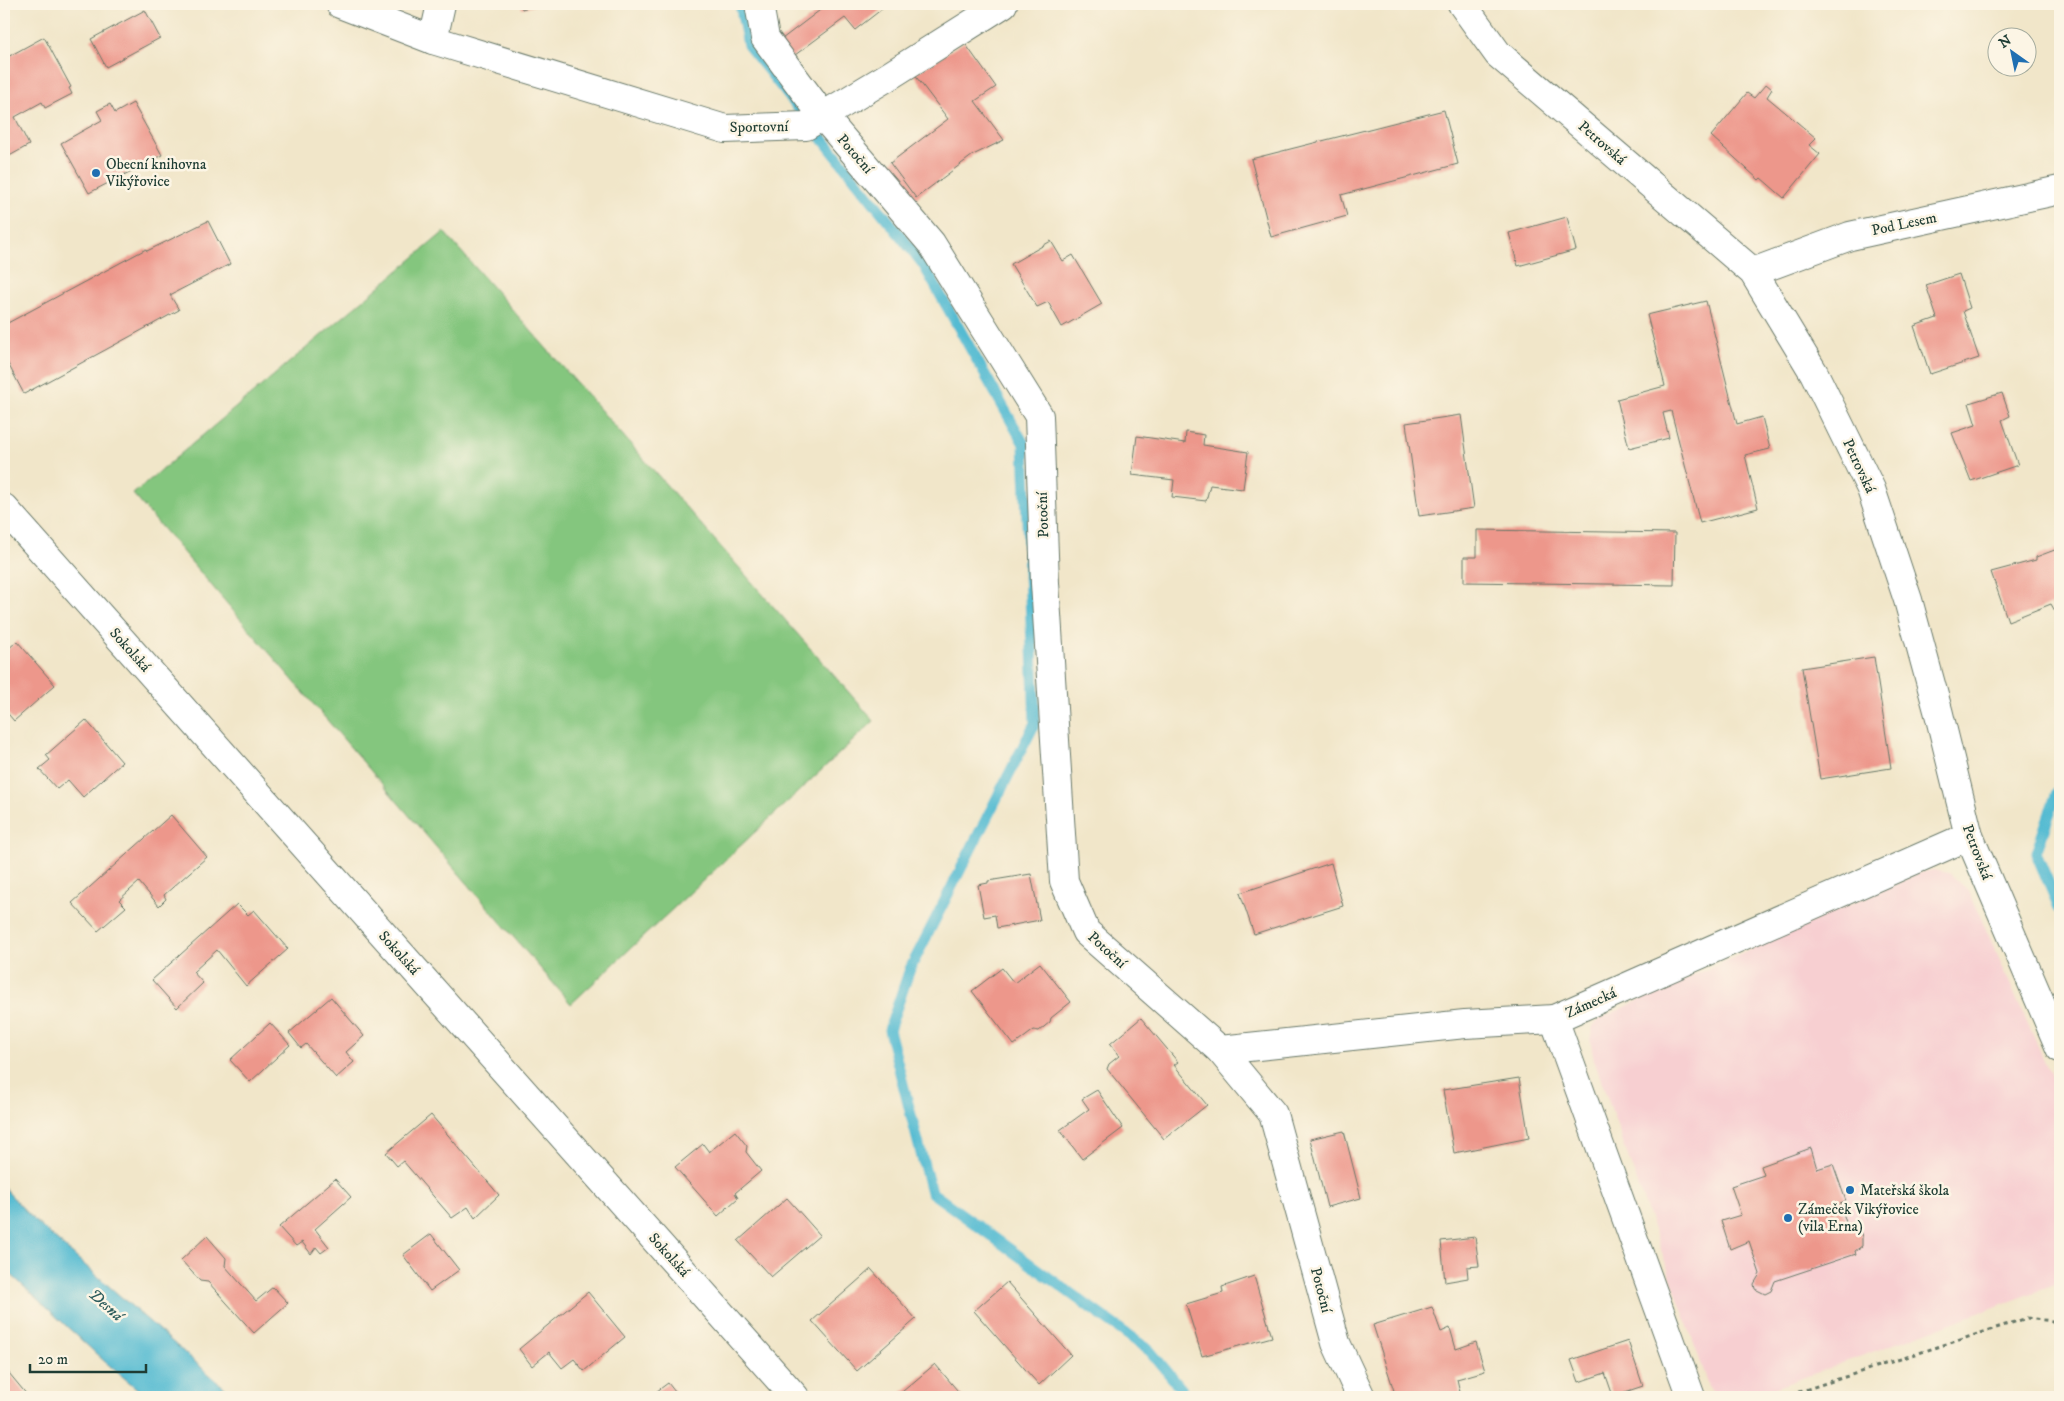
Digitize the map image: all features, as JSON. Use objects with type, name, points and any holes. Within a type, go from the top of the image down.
[{"type":"street","name":"Sportovní","points":[[340,4],[433,40],[725,129],[815,121],[1003,4]]},
{"type":"street","points":[[433,40],[441,4]]},
{"type":"street","name":"Potoční","points":[[759,4],[765,38],[815,121],[931,243],[1039,416],[1045,583],[1064,881],[1086,932],[1220,1050],[1273,1114],[1336,1343],[1361,1397]]},
{"type":"street","name":"Petrovská","points":[[1462,4],[1498,54],[1753,272],[1814,373],[1871,489],[1908,600],[1969,836],[2060,1048]]},
{"type":"street","name":"Pod Lesem","points":[[1753,272],[1850,236],[2060,190]]},
{"type":"street","name":"Sokolská","points":[[4,508],[795,1397]]},
{"type":"street","name":"Zámecká","points":[[1691,1397],[1554,1019],[1969,836]]},
{"type":"street","points":[[1220,1050],[1465,1024],[1554,1019]]},
{"type":"path","points":[[1783,1397],[2027,1318],[2060,1322]]},
{"type":"shaded area","name":"Mateřská škola","points":[[1933,870],[1949,873],[1969,891],[2060,1096],[2060,1283],[1750,1397],[1713,1397],[1594,1060],[1590,1038],[1593,1026],[1601,1018],[1919,873]]},
{"type":"green space","points":[[444,232],[874,721],[571,1004],[133,494]]},
{"type":"water","name":"Desná","points":[[4,1188],[36,1222],[235,1397],[147,1397],[104,1361],[4,1268]]},
{"type":"building","points":[[521,4],[539,4],[522,9]]},
{"type":"building","points":[[828,4],[877,4],[882,9],[855,30],[845,18],[791,58],[778,42]]},
{"type":"building","points":[[145,10],[160,38],[106,67],[91,39]]},
{"type":"building","points":[[44,37],[71,87],[69,88],[72,94],[45,108],[42,102],[15,117],[29,145],[4,159],[4,59]]},
{"type":"building","points":[[964,42],[996,87],[975,101],[1004,140],[973,155],[916,198],[890,163],[948,119],[914,74]]},
{"type":"building","points":[[1766,84],[1772,89],[1767,97],[1816,138],[1809,145],[1820,154],[1784,198],[1761,178],[1759,180],[1711,136],[1747,93],[1754,98]]},
{"type":"building","points":[[133,103],[162,155],[89,193],[61,143],[102,120],[97,111],[110,104],[115,113]]},
{"type":"building","points":[[1444,110],[1458,164],[1341,195],[1347,216],[1271,237],[1251,159]]},
{"type":"building","points":[[1567,217],[1576,250],[1518,266],[1509,233]]},
{"type":"building","points":[[208,221],[230,264],[170,295],[179,310],[24,394],[4,356],[4,325],[146,249],[147,251]]},
{"type":"building","points":[[1051,241],[1063,261],[1073,255],[1102,304],[1062,327],[1048,302],[1037,307],[1011,264]]},
{"type":"building","points":[[1959,274],[1970,308],[1963,311],[1979,358],[1930,374],[1914,326],[1937,318],[1926,285]]},
{"type":"building","points":[[1706,301],[1737,424],[1762,417],[1770,449],[1745,455],[1758,508],[1700,523],[1671,411],[1663,413],[1669,438],[1629,448],[1617,399],[1665,386],[1647,315]]},
{"type":"building","points":[[2002,393],[2010,416],[2002,420],[2018,465],[1971,481],[1952,433],[1976,425],[1969,403]]},
{"type":"building","points":[[1461,415],[1474,508],[1419,516],[1406,423]]},
{"type":"building","points":[[1186,432],[1204,435],[1203,445],[1248,452],[1243,489],[1210,485],[1206,501],[1172,497],[1174,480],[1132,475],[1137,436],[1185,443]]},
{"type":"building","points":[[1477,530],[1675,533],[1674,585],[1464,582],[1464,557],[1477,557]]},
{"type":"building","points":[[2060,548],[2060,609],[2055,611],[2051,604],[2008,621],[1991,572],[2036,560],[2036,557]]},
{"type":"building","points":[[17,641],[55,685],[14,721],[4,709],[4,653]]},
{"type":"building","points":[[1874,657],[1891,768],[1820,779],[1802,668]]},
{"type":"building","points":[[86,720],[122,762],[83,797],[68,780],[57,789],[39,769],[50,760],[46,755]]},
{"type":"building","points":[[171,815],[207,857],[164,895],[166,899],[159,906],[139,882],[119,900],[126,907],[98,931],[72,903]]},
{"type":"building","points":[[1331,863],[1343,906],[1254,934],[1240,893]]},
{"type":"building","points":[[1031,874],[1040,920],[997,928],[995,915],[984,917],[978,885],[988,883],[988,881]]},
{"type":"building","points":[[237,904],[248,915],[254,910],[288,949],[246,986],[217,950],[193,972],[203,983],[177,1008],[152,980]]},
{"type":"building","points":[[1040,963],[1071,1002],[1051,1018],[1050,1022],[1039,1031],[1034,1030],[1014,1045],[972,991],[1002,968],[1014,983]]},
{"type":"building","points":[[331,997],[364,1036],[346,1052],[354,1062],[336,1078],[306,1044],[301,1048],[289,1033]]},
{"type":"building","points":[[1141,1018],[1178,1062],[1174,1065],[1207,1105],[1164,1139],[1107,1069],[1109,1064],[1119,1056],[1110,1044]]},
{"type":"building","points":[[270,1023],[290,1045],[250,1082],[230,1060]]},
{"type":"building","points":[[1519,1078],[1529,1138],[1454,1153],[1443,1090]]},
{"type":"building","points":[[1097,1090],[1123,1128],[1082,1159],[1060,1130],[1089,1109],[1082,1099]]},
{"type":"building","points":[[431,1115],[499,1195],[475,1218],[468,1207],[452,1218],[403,1161],[397,1166],[386,1153]]},
{"type":"building","points":[[735,1131],[747,1146],[746,1152],[761,1171],[735,1193],[738,1198],[718,1216],[675,1167],[703,1144],[709,1152]]},
{"type":"building","points":[[1344,1131],[1361,1198],[1327,1207],[1310,1139]]},
{"type":"building","name":"Zámeček Vikýřovice (vila Erna)","points":[[1811,1148],[1817,1169],[1833,1164],[1846,1201],[1840,1203],[1848,1229],[1858,1224],[1862,1237],[1862,1246],[1855,1251],[1856,1254],[1775,1281],[1771,1291],[1765,1294],[1755,1289],[1754,1284],[1760,1274],[1749,1241],[1730,1249],[1721,1221],[1741,1215],[1731,1186],[1764,1175],[1761,1166]]},
{"type":"building","points":[[335,1179],[351,1197],[315,1229],[329,1247],[321,1253],[316,1247],[311,1254],[302,1242],[296,1246],[279,1227]]},
{"type":"building","points":[[787,1198],[820,1235],[771,1277],[738,1241]]},
{"type":"building","points":[[431,1234],[459,1270],[430,1291],[403,1255]]},
{"type":"building","points":[[207,1236],[226,1258],[225,1266],[256,1301],[273,1287],[288,1303],[254,1333],[208,1282],[200,1281],[181,1260]]},
{"type":"building","points":[[1475,1237],[1479,1266],[1467,1267],[1468,1278],[1445,1282],[1441,1241]]},
{"type":"building","points":[[871,1269],[916,1319],[857,1371],[812,1321]]},
{"type":"building","points":[[1254,1276],[1272,1337],[1202,1356],[1186,1304],[1223,1293],[1222,1287]]},
{"type":"building","points":[[1007,1282],[1071,1355],[1039,1385],[974,1311]]},
{"type":"building","points":[[588,1292],[625,1337],[584,1371],[574,1359],[562,1368],[549,1352],[532,1366],[519,1349]]},
{"type":"building","points":[[1432,1307],[1441,1332],[1450,1328],[1456,1349],[1476,1342],[1485,1371],[1457,1379],[1461,1397],[1396,1397],[1373,1325]]},
{"type":"building","points":[[1628,1341],[1643,1386],[1613,1396],[1605,1373],[1579,1382],[1571,1360]]},
{"type":"building","points":[[935,1364],[963,1397],[896,1397]]},
{"type":"building","points":[[4,1367],[28,1396],[4,1397]]},
{"type":"building","points":[[668,1383],[679,1397],[649,1397]]},
{"type":"waterway","points":[[740,4],[748,45],[803,114]]},
{"type":"waterway","points":[[818,133],[923,264],[1024,444],[1035,723],[910,969],[889,1030],[931,1192],[1150,1351],[1188,1397]]},
{"type":"waterway","points":[[2060,791],[2057,792],[2036,853],[2060,910]]},
{"type":"place","name":"Obecní knihovna Vikýřovice","points":[[96,173]]},
{"type":"place","name":"Mateřská škola","points":[[1850,1190]]},
{"type":"place","name":"Zámeček Vikýřovice (vila Erna)","points":[[1788,1218]]}]
